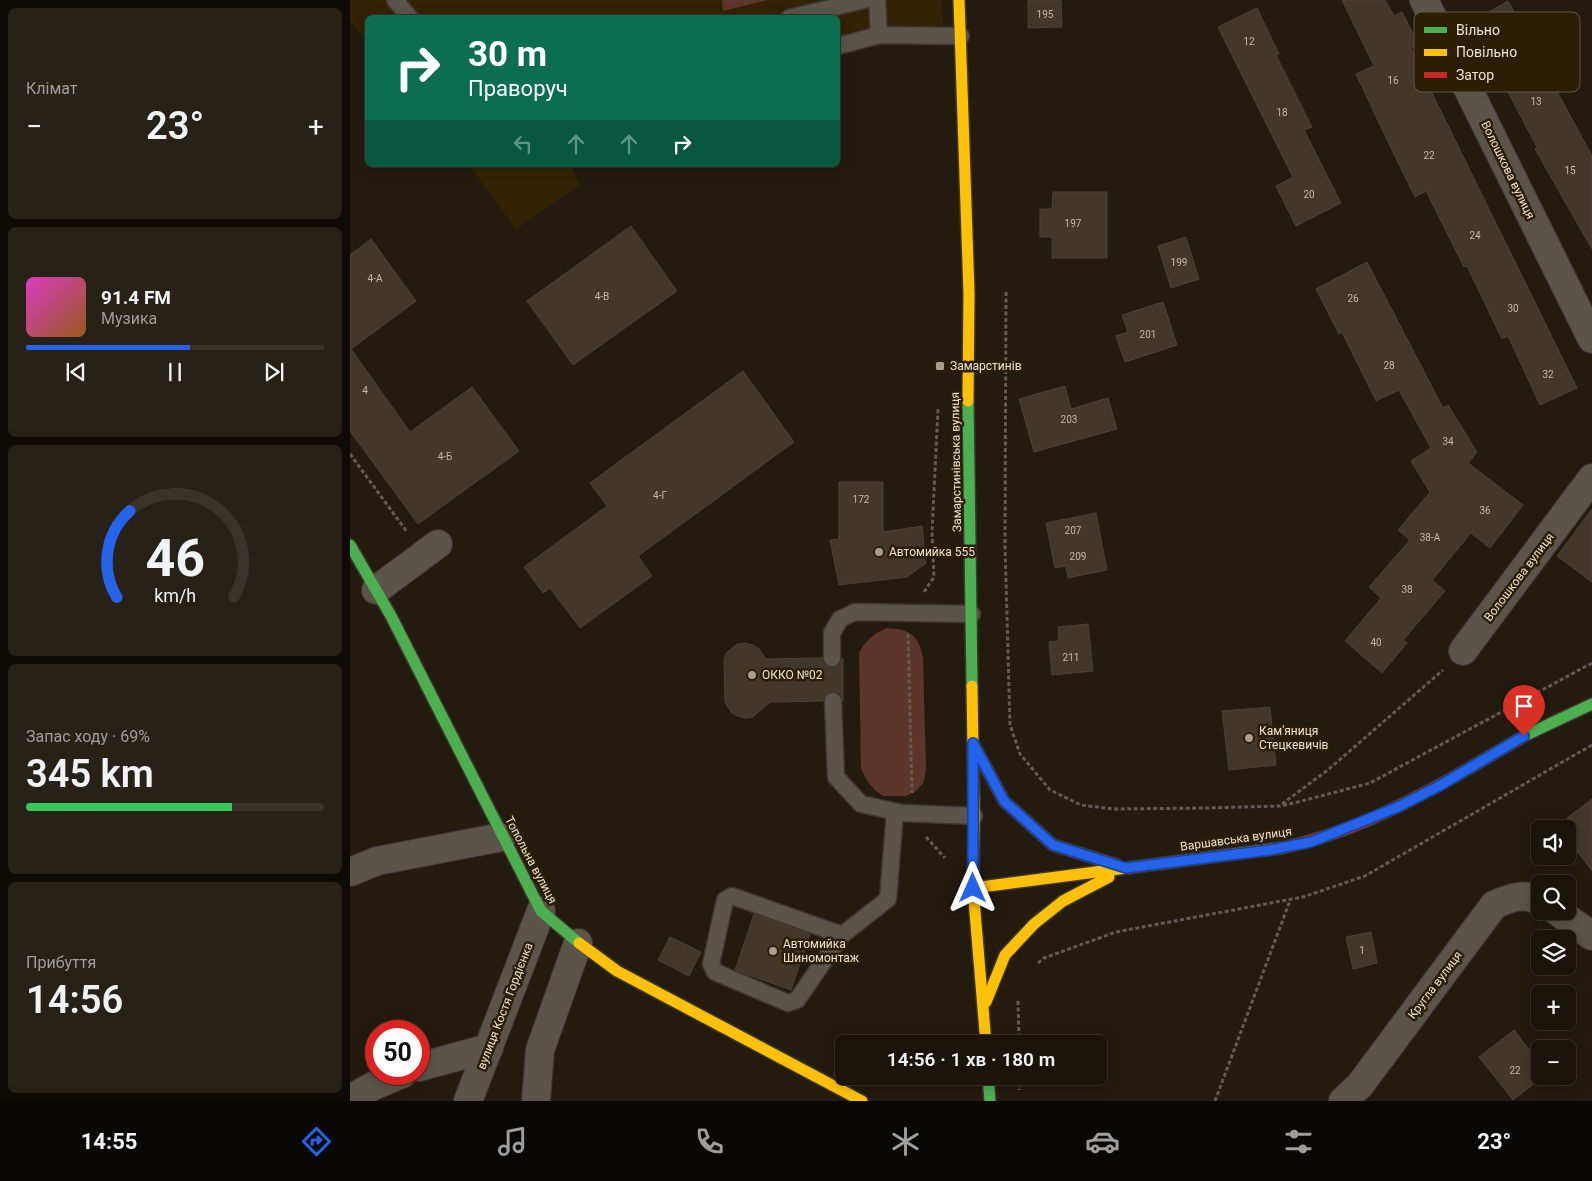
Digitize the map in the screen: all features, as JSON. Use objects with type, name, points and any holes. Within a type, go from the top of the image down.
[{"type":"main road","name":"Замарстинівська вулиця","points":[[960,0],[969,293],[968,398],[972,614],[973,888],[986,1035]]},
{"type":"main road","name":"Топольна вулиця","points":[[351,548],[376,590],[541,911],[578,943],[617,972],[862,1101]]},
{"type":"main road","name":"Варшавська вулиця","points":[[973,888],[1269,850],[1311,842],[1398,807],[1439,786],[1524,736],[1592,704]]},
{"type":"main road","points":[[973,743],[1004,801],[1053,845],[1126,868]]},
{"type":"main road","points":[[984,1008],[1005,954],[1034,924],[1063,901],[1126,868]]},
{"type":"main road","points":[[989,1085],[990,1101]]},
{"type":"street","name":"Волошкова вулиця","points":[[1424,0],[1430,12]]},
{"type":"street","name":"Волошкова вулиця","points":[[1470,92],[1592,339]]},
{"type":"street","name":"Волошкова вулиця","points":[[1463,651],[1592,478]]},
{"type":"street","points":[[376,590],[438,544]]},
{"type":"street","points":[[350,872],[377,861],[502,837]]},
{"type":"street","name":"Кругла вулиця","points":[[1343,1101],[1360,1085],[1494,905],[1508,898],[1521,896],[1531,898]]},
{"type":"street","name":"вулиця Костя Гордієнка","points":[[468,1101],[541,911]]},
{"type":"street","points":[[1570,920],[1592,936]]},
{"type":"street","points":[[536,1101],[540,1050],[578,943]]},
{"type":"street","points":[[430,1064],[489,1048]]},
{"type":"street","points":[[350,1100],[375,1085]]},
{"type":"lane","points":[[394,0],[407,15]]},
{"type":"lane","points":[[802,15],[864,0]]},
{"type":"lane","points":[[878,0],[879,35]]},
{"type":"lane","points":[[840,45],[879,35],[961,36]]},
{"type":"lane","points":[[832,658],[832,634],[840,619],[855,612],[972,614]]},
{"type":"lane","points":[[832,701],[836,777],[862,804],[902,813],[974,816]]},
{"type":"lane","points":[[842,935],[732,896],[725,900],[711,964],[715,972],[788,1003],[797,1000],[842,935],[888,899],[895,812]]},
{"type":"path","points":[[1006,292],[1005,544],[1010,725],[1020,754],[1050,790],[1081,805],[1113,809],[1280,806],[1370,783],[1592,663]]},
{"type":"path","points":[[918,596],[924,592],[934,577],[932,533],[938,405]]},
{"type":"path","points":[[350,454],[410,536]]},
{"type":"path","points":[[908,632],[912,793]]},
{"type":"path","points":[[1280,806],[1350,752],[1463,651]]},
{"type":"path","points":[[1037,964],[1044,958],[1116,932],[1303,896],[1364,876],[1592,745]]},
{"type":"path","points":[[1215,1101],[1292,898]]},
{"type":"path","points":[[1018,996],[1019,1035]]},
{"type":"shaded area","points":[[350,0],[942,0],[944,45],[880,43],[840,54],[840,15],[365,15],[365,38],[350,21]]},
{"type":"shaded area","points":[[722,0],[767,0],[723,11]]},
{"type":"shaded area","points":[[470,167],[572,167],[579,186],[516,229]]},
{"type":"shaded area","points":[[887,628],[902,630],[912,635],[919,645],[923,659],[926,769],[924,782],[916,791],[906,796],[883,796],[868,782],[861,769],[859,653],[870,638]]},
{"type":"building","points":[[1028,0],[1061,0],[1062,27],[1028,28]]},
{"type":"building","points":[[1342,0],[1385,0],[1394,16],[1402,12],[1414,36],[1414,46],[1411,48],[1414,54],[1414,92],[1431,92],[1577,388],[1540,405],[1508,336],[1502,339],[1467,266],[1464,267],[1426,191],[1415,197],[1389,144],[1356,74],[1374,66]]},
{"type":"building","points":[[1508,1],[1514,12],[1489,12]]},
{"type":"building","points":[[1257,8],[1279,54],[1276,55],[1312,127],[1304,130],[1341,203],[1296,226],[1276,186],[1293,177],[1218,27]]},
{"type":"building","points":[[1508,92],[1557,92],[1592,156],[1592,249],[1535,149],[1537,147]]},
{"type":"building","points":[[1053,192],[1107,192],[1107,258],[1052,258],[1052,237],[1040,237],[1040,209],[1052,209]]},
{"type":"building","points":[[631,226],[677,291],[573,365],[527,301]]},
{"type":"building","points":[[1186,237],[1199,279],[1171,288],[1158,246]]},
{"type":"building","points":[[371,239],[416,301],[351,349],[410,432],[472,387],[519,451],[418,524],[350,431],[350,255]]},
{"type":"building","points":[[1367,262],[1443,408],[1448,405],[1477,452],[1468,463],[1523,505],[1490,548],[1471,533],[1432,580],[1445,591],[1403,640],[1407,643],[1382,673],[1345,641],[1381,598],[1369,587],[1410,540],[1398,530],[1430,492],[1411,461],[1431,448],[1399,390],[1376,401],[1342,332],[1339,334],[1316,289]]},
{"type":"building","points":[[1163,302],[1177,345],[1125,362],[1116,336],[1128,332],[1122,315]]},
{"type":"building","points":[[743,371],[794,442],[638,556],[652,576],[580,628],[550,588],[543,593],[524,567],[607,506],[590,483]]},
{"type":"building","points":[[1065,386],[1071,409],[1108,398],[1117,429],[1034,452],[1019,399]]},
{"type":"building","name":"Автомийка 555","points":[[839,482],[883,482],[883,532],[922,526],[926,563],[907,577],[839,585],[830,540],[839,539]]},
{"type":"building","points":[[1592,509],[1592,582],[1557,556]]},
{"type":"building","points":[[1096,513],[1107,570],[1068,578],[1066,566],[1055,568],[1046,523]]},
{"type":"building","points":[[1088,624],[1093,671],[1052,675],[1049,642],[1059,641],[1058,627]]},
{"type":"building","points":[[745,643],[759,649],[766,659],[822,658],[827,666],[832,668],[837,666],[843,658],[843,701],[838,692],[832,691],[827,693],[823,701],[770,702],[753,717],[737,716],[731,712],[725,702],[724,660],[726,653],[737,644]]},
{"type":"building","name":"Кам'яниця Стецкевичів","points":[[1270,707],[1276,765],[1229,770],[1222,711]]},
{"type":"building","points":[[1592,799],[1592,871],[1576,850],[1576,820],[1568,820],[1567,818]]},
{"type":"building","name":"Автомийка Шиномонтаж","points":[[754,914],[810,934],[791,990],[735,970]]},
{"type":"building","points":[[1371,932],[1377,963],[1353,969],[1346,937]]},
{"type":"building","points":[[670,937],[701,952],[689,976],[658,960]]},
{"type":"building","points":[[1514,1030],[1531,1052],[1532,1085],[1513,1100],[1479,1057]]},
{"type":"traffic: fast","points":[[968,401],[972,686]]},
{"type":"traffic: fast","points":[[350,545],[391,616],[541,911],[579,943]]},
{"type":"traffic: fast","points":[[1473,766],[1524,736],[1592,704]]},
{"type":"traffic: fast","points":[[989,1085],[990,1101]]},
{"type":"traffic: slow","points":[[959,0],[969,293],[968,401]]},
{"type":"traffic: slow","points":[[972,686],[973,888],[985,1035]]},
{"type":"traffic: slow","points":[[975,747],[1004,801],[1053,845],[1117,865]]},
{"type":"traffic: slow","points":[[973,888],[1281,848]]},
{"type":"traffic: slow","points":[[986,1002],[1005,955],[1034,924],[1063,901],[1109,877]]},
{"type":"traffic: slow","points":[[579,943],[617,971],[862,1101]]},
{"type":"traffic: jam","points":[[1281,848],[1331,834],[1380,815],[1427,792],[1473,766]]},
{"type":"place","name":"Замарстинів","points":[[940,366]]},
{"type":"place","name":"Автомийка 555","points":[[879,552]]},
{"type":"place","name":"ОККО №02","points":[[752,675]]},
{"type":"place","name":"Кам'яниця Стецкевичів","points":[[1249,738]]},
{"type":"place","name":"Автомийка Шиномонтаж","points":[[773,951]]},
{"type":"route","points":[[973,888],[973,743],[1004,801],[1053,845],[1126,868],[1269,850],[1311,842],[1398,807],[1439,786],[1524,736]]}]
